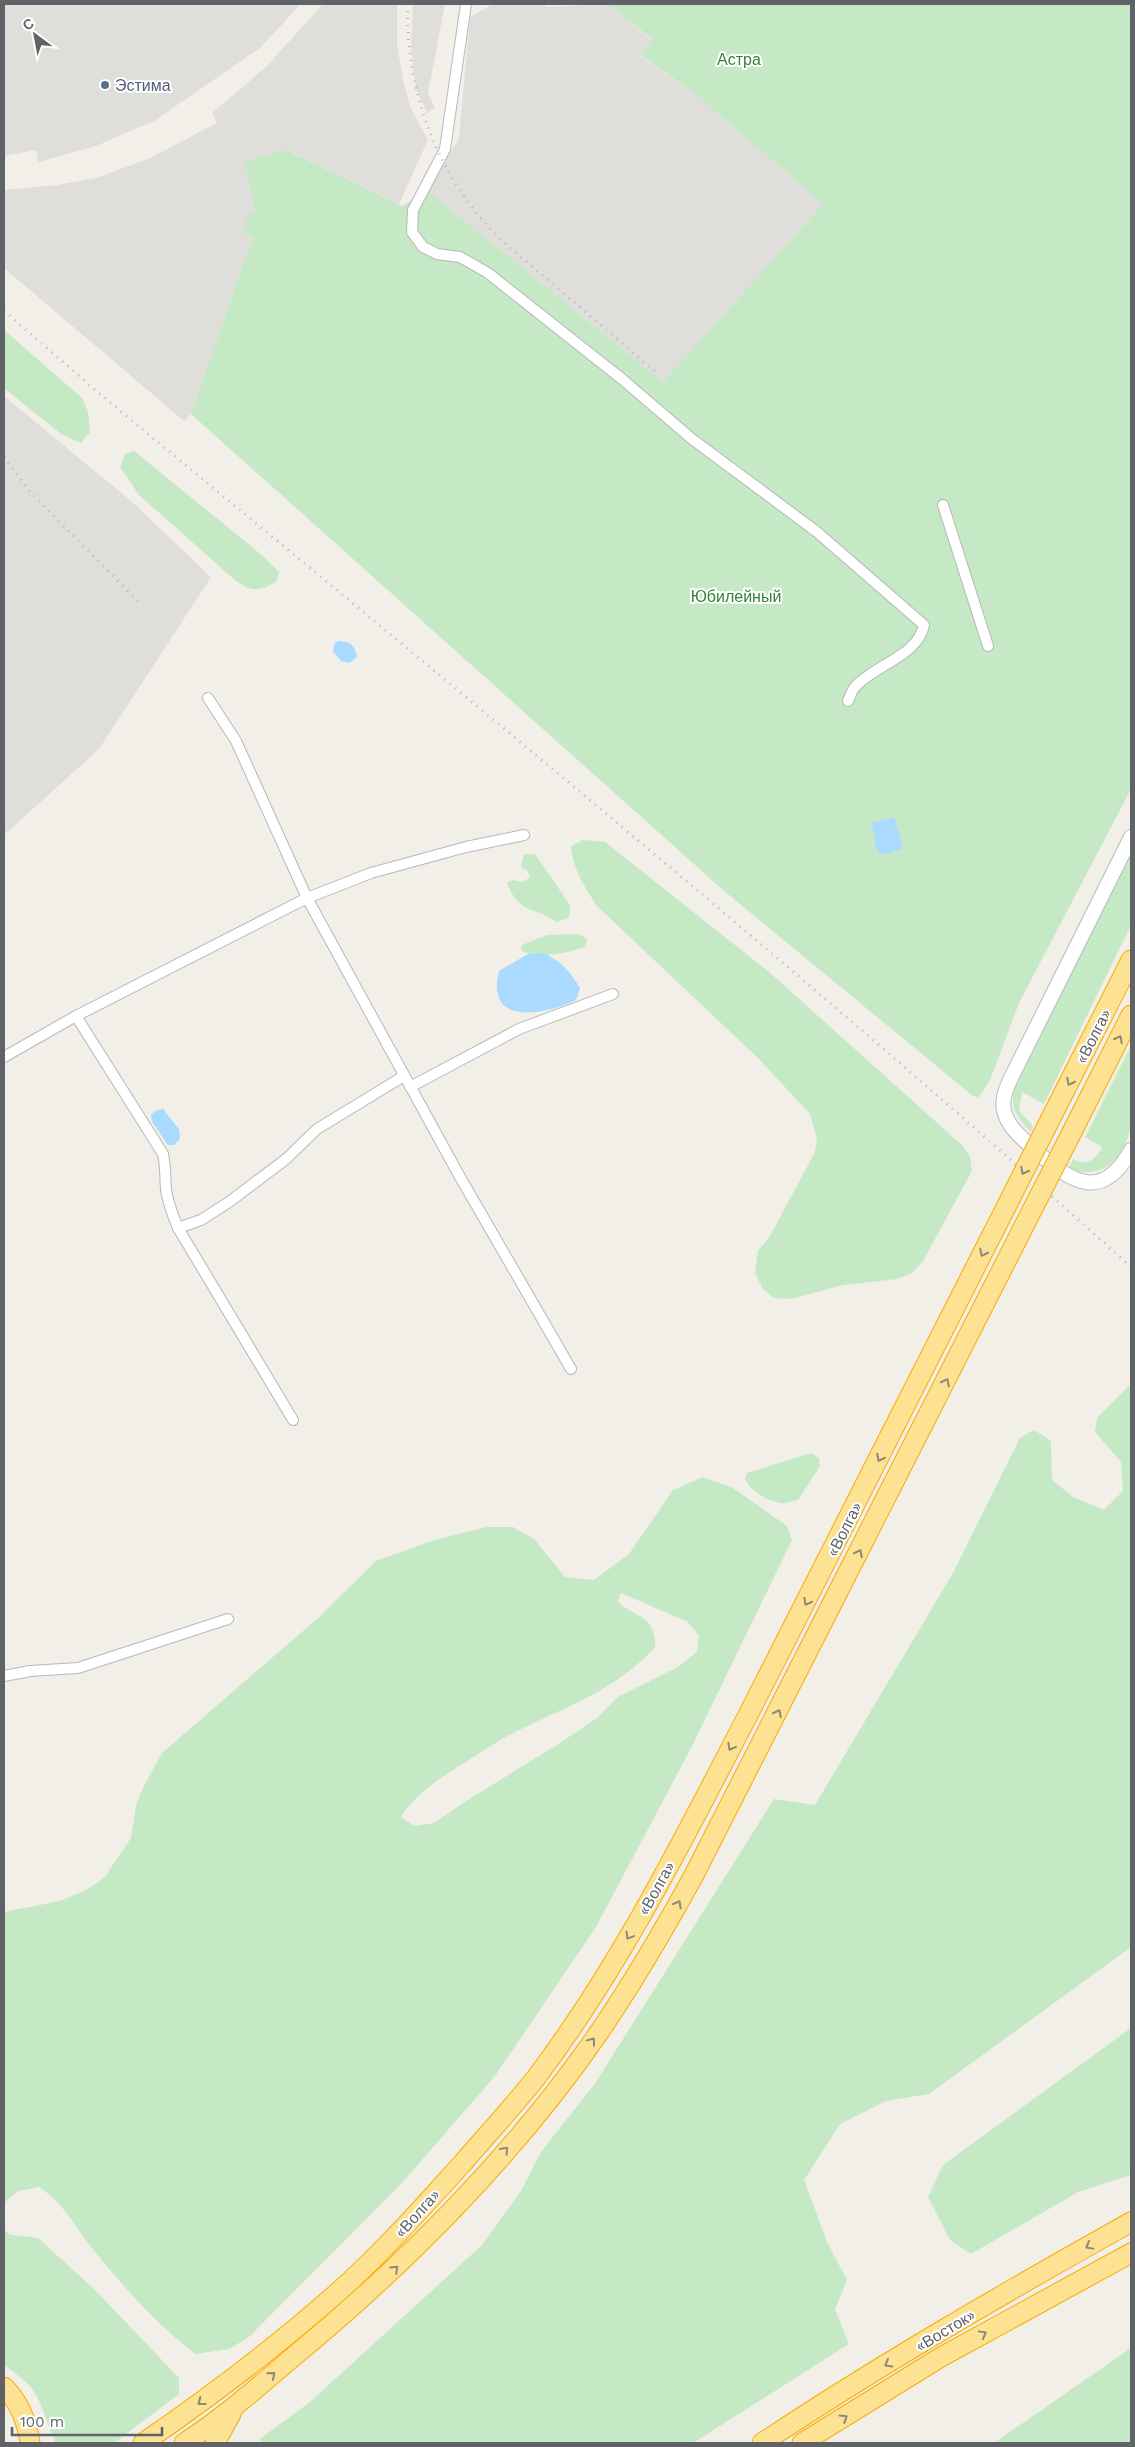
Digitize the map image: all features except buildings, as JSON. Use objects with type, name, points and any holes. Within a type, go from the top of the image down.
[{"type":"highway","name":"«Волга»","points":[[143,2443],[198,2405],[254,2361],[338,2292],[394,2238],[504,2116],[571,2028],[602,1982],[679,1848],[808,1600],[1131,960]]},
{"type":"highway","name":"«Волга»","points":[[184,2443],[235,2407],[345,2314],[413,2252],[520,2134],[600,2031],[643,1964],[694,1875],[1131,1015]]},
{"type":"highway","name":"«Восток»","points":[[762,2443],[811,2411],[1037,2274],[1131,2222]]},
{"type":"highway","name":"«Восток»","points":[[802,2443],[941,2357],[1131,2253]]},
{"type":"highway","points":[[4,2387],[14,2397],[27,2421],[30,2443]]},
{"type":"highway","points":[[215,2443],[235,2407]]},
{"type":"main road","points":[[1131,837],[1015,1070],[1003,1102],[1005,1116],[1015,1131],[1051,1164],[1072,1179],[1089,1182],[1107,1177],[1119,1168],[1131,1150]]},
{"type":"street","points":[[466,4],[450,102],[445,149],[413,210],[412,232],[423,247],[437,254],[460,257],[488,273],[622,379],[692,439],[817,532],[924,625],[922,634],[909,648],[854,687],[848,701]]},
{"type":"street","points":[[943,504],[988,646]]},
{"type":"street","points":[[208,698],[236,741],[307,898],[410,1087],[571,1369]]},
{"type":"street","points":[[4,1057],[76,1016],[307,898],[371,873],[403,863],[524,835]]},
{"type":"street","points":[[410,1087],[519,1029],[614,994]]},
{"type":"street","points":[[76,1016],[163,1154],[167,1170],[166,1189],[171,1211],[178,1228],[293,1420]]},
{"type":"street","points":[[178,1228],[201,1220],[229,1202],[286,1159],[316,1129],[404,1076]]},
{"type":"street","points":[[4,1676],[30,1671],[78,1668],[228,1619]]},
{"type":"shaded area","name":"Эстима","points":[[4,4],[301,4],[260,48],[154,121],[96,146],[38,162],[36,150],[4,156]]},
{"type":"shaded area","points":[[323,4],[397,4],[397,45],[403,79],[410,107],[428,140],[399,204],[288,150],[244,162],[256,213],[249,223],[253,236],[191,414],[184,421],[4,268],[4,190],[57,185],[96,178],[148,159],[217,123],[212,113],[274,60]]},
{"type":"shaded area","points":[[413,4],[445,4],[428,93],[435,108],[427,113],[416,89],[411,47]]},
{"type":"shaded area","points":[[493,4],[545,4],[546,7],[608,4],[653,41],[641,56],[694,93],[823,204],[663,382],[428,191],[459,138],[470,17]]},
{"type":"shaded area","points":[[4,396],[131,501],[211,577],[99,749],[4,835]]},
{"type":"green space","name":"Юбилейный","points":[[608,4],[1131,4],[1131,789],[1019,1003],[990,1080],[979,1097],[973,1096],[723,890],[191,414],[253,236],[244,234],[248,223],[246,222],[247,215],[256,213],[244,162],[287,150],[402,206],[428,191],[663,382],[823,204],[694,93],[641,55],[653,40]]},
{"type":"green space","points":[[4,330],[82,398],[88,412],[90,432],[81,443],[61,434],[4,388]]},
{"type":"green space","points":[[134,451],[263,556],[279,572],[276,582],[260,589],[252,589],[236,581],[139,495],[120,467],[125,454]]},
{"type":"green space","points":[[583,840],[605,842],[769,972],[963,1146],[970,1157],[972,1171],[923,1261],[912,1273],[897,1279],[843,1285],[790,1299],[774,1298],[763,1289],[755,1273],[758,1251],[770,1236],[815,1152],[817,1139],[810,1114],[758,1058],[597,906],[580,878],[572,855],[571,846]]},
{"type":"green space","points":[[1131,853],[1131,925],[1044,1104],[1022,1092],[1019,1111],[1033,1126],[1031,1132],[1016,1113],[1013,1102],[1014,1090]]},
{"type":"green space","points":[[524,854],[535,854],[570,905],[569,918],[557,922],[522,905],[512,893],[507,883],[513,880],[523,882],[530,877],[527,870],[521,867]]},
{"type":"green space","points":[[579,934],[587,939],[585,947],[544,955],[535,955],[521,950],[522,945],[547,935]]},
{"type":"green space","points":[[1131,1046],[1132,1116],[1124,1147],[1110,1164],[1102,1169],[1092,1172],[1069,1168],[1073,1159],[1086,1162],[1094,1159],[1102,1147],[1085,1137]]},
{"type":"green space","points":[[1131,1384],[1131,1947],[929,2094],[886,2101],[840,2124],[804,2180],[827,2242],[847,2280],[835,2309],[849,2344],[693,2443],[262,2443],[260,2439],[310,2402],[482,2245],[521,2191],[541,2152],[596,2082],[774,1799],[815,1805],[953,1573],[1020,1438],[1034,1430],[1051,1441],[1052,1480],[1073,1497],[1104,1510],[1123,1491],[1121,1462],[1095,1432],[1097,1418]]},
{"type":"green space","points":[[811,1453],[819,1458],[820,1466],[798,1500],[788,1503],[771,1501],[756,1492],[745,1479],[747,1473]]},
{"type":"green space","points":[[703,1477],[733,1488],[787,1526],[792,1540],[690,1750],[596,1927],[495,2076],[401,2184],[249,2337],[229,2349],[195,2354],[155,2319],[130,2293],[48,2193],[39,2187],[18,2191],[4,2203],[4,1912],[60,1901],[86,1890],[104,1878],[131,1838],[136,1805],[162,1753],[318,1618],[376,1561],[435,1540],[486,1527],[513,1527],[534,1539],[565,1577],[594,1580],[629,1554],[673,1490]],"holes":[[[621,1593],[688,1622],[699,1636],[697,1652],[678,1667],[618,1697],[597,1718],[434,1823],[414,1826],[401,1817],[413,1801],[446,1775],[512,1734],[608,1686],[640,1662],[655,1647],[655,1637],[649,1624],[618,1602]]]},
{"type":"green space","points":[[1131,2028],[1131,2175],[1078,2192],[971,2254],[950,2240],[928,2197],[943,2165]]},
{"type":"green space","points":[[4,2229],[10,2235],[38,2238],[94,2289],[179,2378],[179,2394],[114,2443],[56,2443],[34,2391],[26,2382],[4,2365]]},
{"type":"green space","points":[[1131,2348],[1131,2443],[994,2443]]},
{"type":"water","points":[[338,641],[349,643],[355,649],[357,657],[350,663],[341,661],[333,652],[334,644]]},
{"type":"water","points":[[894,817],[903,848],[882,855],[875,846],[876,840],[871,823]]},
{"type":"water","points":[[544,953],[569,972],[576,982],[580,988],[576,1000],[548,1010],[534,1012],[520,1012],[509,1009],[501,1001],[497,989],[499,971],[528,954]]},
{"type":"water","points":[[163,1109],[179,1129],[180,1139],[174,1145],[168,1145],[152,1122],[151,1115],[155,1111]]},
{"type":"railway","points":[[408,4],[408,33],[416,89],[434,142],[446,168],[461,192],[478,215],[503,241],[658,374]]},
{"type":"railway","points":[[4,311],[101,395],[750,934],[1131,1267]]},
{"type":"railway","points":[[4,457],[31,493],[142,605]]},
{"type":"place","name":"Эстима","points":[[105,85]]},
{"type":"park label","name":"Астра","points":[[739,59]]}]
